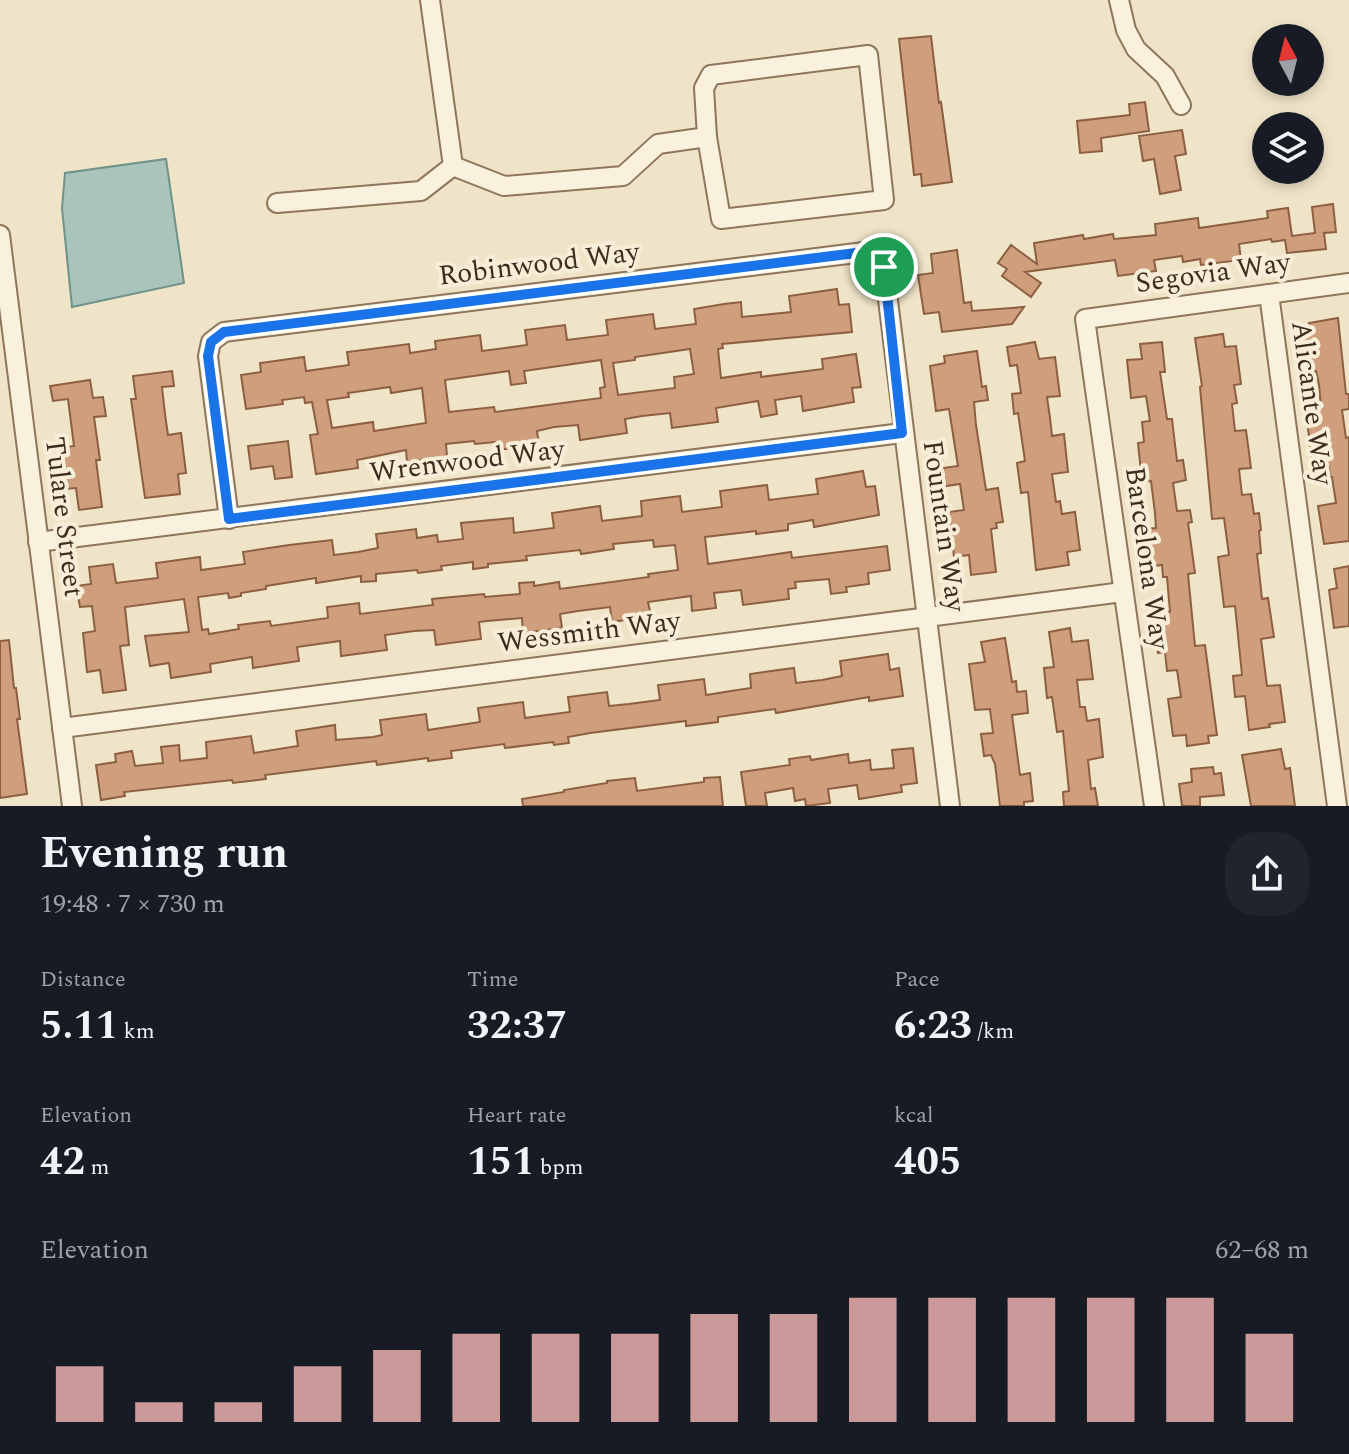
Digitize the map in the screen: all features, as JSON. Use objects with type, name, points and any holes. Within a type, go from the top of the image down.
[{"type":"street","points":[[430,0],[453,166]]},
{"type":"street","points":[[1119,0],[1126,30],[1136,49],[1165,76],[1181,105]]},
{"type":"street","points":[[868,55],[884,200],[721,219],[707,137],[704,88],[711,75],[868,55]]},
{"type":"street","points":[[453,166],[504,186],[623,176],[658,144],[707,137]]},
{"type":"street","points":[[277,203],[421,191],[453,166]]},
{"type":"street","name":"Tulare Street","points":[[0,238],[72,806]]},
{"type":"street","name":"Robinwood Way","points":[[229,519],[208,356],[211,342],[224,332],[864,252],[877,256]]},
{"type":"street","name":"Fountain Way","points":[[877,256],[884,267],[950,806]]},
{"type":"street","name":"Segovia Way","points":[[1085,319],[1349,283]]},
{"type":"street","name":"Alicante Way","points":[[1269,294],[1337,806]]},
{"type":"street","name":"Barcelona Way","points":[[1085,319],[1154,806]]},
{"type":"street","name":"Wrenwood Way","points":[[38,542],[902,433]]},
{"type":"street","name":"Wessmith Way","points":[[62,728],[1123,592]]},
{"type":"water","points":[[166,159],[184,283],[72,307],[62,208],[65,173]]},
{"type":"building","points":[[931,36],[952,182],[922,186],[921,174],[914,175],[899,39]]},
{"type":"building","points":[[1145,102],[1149,131],[1101,138],[1102,151],[1080,153],[1077,121],[1130,115],[1129,104]]},
{"type":"building","points":[[1182,130],[1186,154],[1175,156],[1181,190],[1160,194],[1154,159],[1143,161],[1139,136]]},
{"type":"building","points":[[1333,204],[1336,232],[1324,233],[1326,249],[1287,253],[1285,240],[1272,242],[1271,239],[1239,244],[1241,260],[1201,265],[1200,259],[1183,262],[1182,256],[1154,260],[1156,271],[1118,276],[1115,260],[1025,272],[1041,283],[1031,297],[1002,276],[1007,269],[998,263],[1011,245],[1037,264],[1034,243],[1083,235],[1084,239],[1113,234],[1114,239],[1156,235],[1155,224],[1198,218],[1199,228],[1268,218],[1267,211],[1288,208],[1292,236],[1315,233],[1312,207]]},
{"type":"building","points":[[957,250],[964,303],[971,302],[972,311],[1024,307],[1012,324],[942,332],[939,312],[924,314],[918,275],[933,273],[931,254]]},
{"type":"building","points":[[837,289],[839,305],[849,304],[852,332],[722,344],[723,348],[718,349],[721,378],[761,372],[761,377],[823,369],[822,359],[856,354],[861,387],[852,388],[854,402],[803,411],[801,396],[775,400],[777,414],[761,417],[758,401],[716,408],[718,422],[672,428],[670,413],[642,416],[625,419],[627,433],[580,440],[578,425],[554,427],[537,431],[539,445],[496,450],[495,442],[446,444],[447,457],[407,462],[406,450],[357,460],[358,468],[316,474],[310,435],[318,434],[312,402],[305,403],[304,397],[282,400],[283,404],[246,409],[241,375],[261,372],[260,363],[304,357],[306,371],[349,365],[347,352],[409,344],[410,353],[436,349],[435,341],[480,335],[482,351],[527,345],[525,330],[565,325],[567,340],[608,335],[606,320],[653,314],[655,329],[696,324],[694,309],[741,302],[742,317],[791,312],[789,296]],"holes":[[[690,349],[694,374],[674,377],[675,388],[618,395],[613,363]],[[601,360],[605,387],[600,388],[601,398],[495,412],[494,407],[449,412],[445,380],[509,371],[511,385],[526,383],[524,371]],[[390,387],[391,393],[422,388],[426,423],[374,431],[373,422],[332,428],[327,400],[349,397],[348,393]]]},
{"type":"building","points":[[1338,318],[1346,394],[1349,394],[1349,409],[1342,410],[1346,438],[1349,437],[1349,541],[1324,544],[1318,506],[1336,503],[1329,468],[1325,469],[1323,457],[1312,458],[1307,421],[1319,419],[1319,385],[1316,371],[1302,373],[1297,336],[1311,334],[1309,323]]},
{"type":"building","points":[[1223,334],[1225,347],[1236,346],[1241,384],[1234,385],[1237,403],[1232,404],[1235,431],[1246,430],[1251,468],[1239,469],[1242,495],[1251,494],[1254,514],[1259,513],[1261,553],[1257,554],[1262,599],[1268,598],[1274,637],[1261,639],[1267,686],[1280,685],[1285,722],[1249,730],[1245,696],[1235,697],[1233,676],[1242,675],[1235,606],[1224,607],[1218,557],[1229,555],[1224,518],[1212,519],[1202,386],[1195,338]]},
{"type":"building","points":[[1035,342],[1039,359],[1055,357],[1060,396],[1047,397],[1052,436],[1064,434],[1068,472],[1052,474],[1056,502],[1060,501],[1062,514],[1075,512],[1080,550],[1067,552],[1069,565],[1036,570],[1028,492],[1021,493],[1017,463],[1025,461],[1012,394],[1021,393],[1017,365],[1010,366],[1007,347]]},
{"type":"building","points":[[1162,342],[1165,372],[1160,372],[1167,419],[1172,419],[1177,461],[1183,460],[1186,480],[1173,483],[1177,511],[1190,510],[1192,522],[1188,523],[1195,573],[1188,574],[1195,646],[1205,645],[1217,735],[1208,736],[1209,743],[1187,746],[1186,735],[1173,736],[1168,699],[1181,697],[1177,670],[1167,671],[1165,652],[1158,653],[1154,614],[1170,612],[1167,577],[1163,577],[1162,565],[1147,567],[1143,529],[1156,528],[1155,513],[1151,481],[1142,482],[1138,443],[1144,442],[1142,422],[1150,421],[1146,396],[1131,398],[1127,360],[1142,359],[1140,344]]},
{"type":"building","points":[[977,351],[982,387],[986,386],[988,400],[974,402],[976,425],[986,490],[998,488],[1003,522],[996,523],[997,528],[991,529],[996,572],[971,575],[969,555],[954,557],[949,512],[964,510],[960,484],[946,486],[943,468],[958,466],[949,409],[936,411],[930,366],[945,363],[944,356]]},
{"type":"building","points":[[172,371],[174,386],[162,387],[165,414],[168,435],[181,433],[186,473],[178,474],[180,494],[145,498],[131,399],[136,399],[133,376]]},
{"type":"building","points":[[90,380],[93,398],[103,397],[106,416],[94,417],[102,507],[79,510],[76,488],[64,489],[61,472],[59,448],[74,446],[68,399],[53,401],[50,386]]},
{"type":"building","points":[[288,441],[292,477],[275,479],[273,466],[251,469],[248,446]]},
{"type":"building","points":[[863,471],[866,487],[875,486],[879,515],[814,527],[813,520],[788,524],[788,530],[705,537],[708,564],[791,552],[792,558],[887,546],[890,570],[868,573],[869,584],[846,587],[847,592],[831,594],[829,579],[795,582],[796,588],[788,589],[789,599],[743,605],[741,590],[714,593],[716,608],[692,611],[691,596],[648,602],[651,616],[612,622],[610,607],[578,611],[560,614],[562,628],[523,633],[522,618],[479,622],[481,639],[436,645],[434,630],[414,631],[385,635],[387,650],[341,656],[340,641],[297,647],[299,661],[253,668],[252,657],[210,664],[211,672],[171,678],[169,663],[150,666],[145,636],[189,632],[184,599],[125,607],[129,645],[120,646],[126,690],[103,693],[100,670],[87,672],[83,633],[95,631],[92,606],[80,607],[76,586],[91,584],[89,567],[113,564],[116,583],[158,578],[156,563],[200,557],[201,570],[245,564],[243,552],[289,545],[332,540],[334,555],[358,552],[378,548],[376,534],[416,529],[417,538],[437,535],[438,542],[463,539],[461,523],[513,518],[514,533],[554,528],[552,513],[600,506],[602,521],[642,516],[641,501],[680,496],[682,512],[722,507],[720,491],[767,485],[769,500],[818,494],[816,479]],"holes":[[[653,540],[654,547],[675,545],[678,570],[560,589],[559,582],[534,586],[534,582],[519,583],[520,594],[432,599],[433,605],[360,614],[359,603],[327,607],[328,618],[271,626],[270,621],[238,625],[239,629],[209,634],[208,629],[202,630],[198,597],[228,593],[229,598],[266,589],[266,586],[316,578],[316,583],[361,576],[361,582],[376,581],[376,574],[417,570],[418,573],[473,562],[473,569],[488,567],[488,564],[527,560],[526,556],[614,549],[613,544]]]},
{"type":"building","points":[[1349,566],[1349,626],[1334,628],[1329,590],[1337,588],[1334,569]]},
{"type":"building","points":[[1070,628],[1072,642],[1088,640],[1093,679],[1077,680],[1080,707],[1085,707],[1087,721],[1099,719],[1103,757],[1088,760],[1091,789],[1095,788],[1098,806],[1064,806],[1063,792],[1069,791],[1063,731],[1057,732],[1052,697],[1047,698],[1044,668],[1054,667],[1049,632]]},
{"type":"building","points":[[1005,638],[1012,682],[1016,681],[1017,692],[1026,691],[1028,713],[1012,715],[1020,775],[1030,773],[1033,801],[1024,802],[1024,806],[1000,806],[995,764],[991,755],[984,756],[981,734],[993,733],[990,709],[975,710],[969,664],[985,662],[981,642]]},
{"type":"building","points":[[9,640],[27,794],[0,798],[0,641]]},
{"type":"building","points":[[888,654],[890,670],[899,668],[903,696],[869,701],[869,697],[776,713],[775,709],[718,717],[718,722],[686,726],[686,721],[590,733],[568,737],[569,743],[554,745],[553,742],[505,748],[504,744],[451,751],[452,758],[428,761],[428,758],[377,765],[376,761],[265,775],[266,779],[124,792],[125,796],[101,800],[96,765],[116,762],[115,754],[132,751],[135,766],[163,763],[161,747],[179,745],[180,761],[207,758],[206,742],[251,736],[254,753],[298,746],[296,731],[335,725],[336,740],[373,737],[382,735],[380,720],[426,714],[428,730],[480,722],[478,708],[523,702],[525,718],[570,712],[568,697],[607,692],[609,706],[660,700],[658,685],[704,679],[706,695],[751,688],[750,674],[794,668],[796,683],[822,680],[842,676],[840,661]]},
{"type":"building","points":[[913,748],[917,783],[901,785],[902,792],[859,799],[857,785],[828,789],[830,803],[806,806],[805,799],[795,801],[793,788],[765,793],[767,806],[746,806],[741,772],[790,765],[789,759],[810,756],[811,760],[848,754],[849,763],[870,760],[871,770],[894,768],[892,750]]},
{"type":"building","points":[[1281,749],[1285,769],[1290,768],[1295,806],[1251,806],[1242,755]]},
{"type":"building","points":[[1213,767],[1214,774],[1221,773],[1224,795],[1200,797],[1200,806],[1182,806],[1179,784],[1192,782],[1191,769]]},
{"type":"building","points":[[720,777],[723,806],[523,806],[522,799],[607,781],[635,778],[637,791]]},
{"type":"route","points":[[864,252],[877,256],[884,267],[902,433],[229,519],[208,356],[211,342],[224,332],[864,252]]}]
